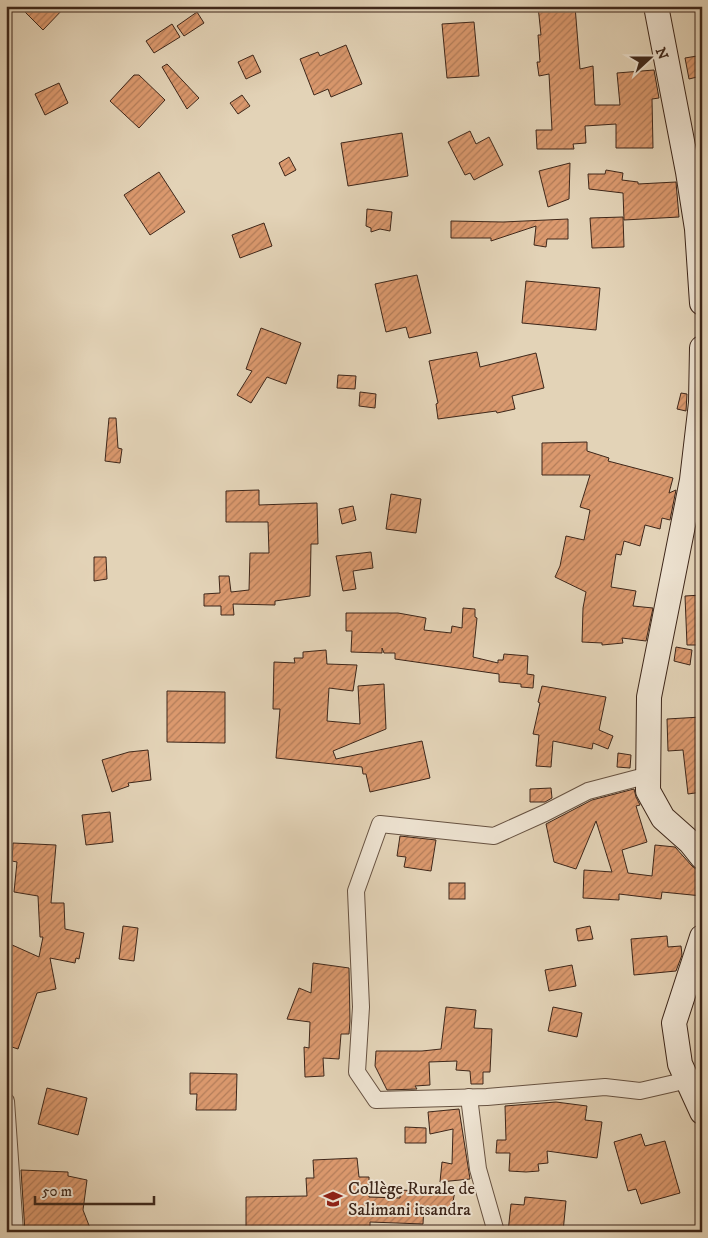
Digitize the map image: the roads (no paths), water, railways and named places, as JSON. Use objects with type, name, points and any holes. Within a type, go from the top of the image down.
[{"type":"main road","points":[[656,6],[695,171],[696,229],[702,302]]},
{"type":"main road","points":[[702,348],[701,403],[692,480],[649,697],[648,775],[648,791],[663,818],[690,842],[702,857]]},
{"type":"main road","points":[[702,937],[674,1023],[680,1064],[702,1112]]},
{"type":"street","points":[[648,775],[588,791],[494,836],[380,824],[356,891],[361,1007],[357,1072],[376,1100],[469,1097],[605,1087],[640,1091],[688,1080]]},
{"type":"street","points":[[469,1097],[478,1168],[496,1232]]},
{"type":"street","points":[[6,1101],[14,1232]]},
{"type":"place","name":"Collège Rurale de Salimani itsandra","points":[[333,1199]]}]
